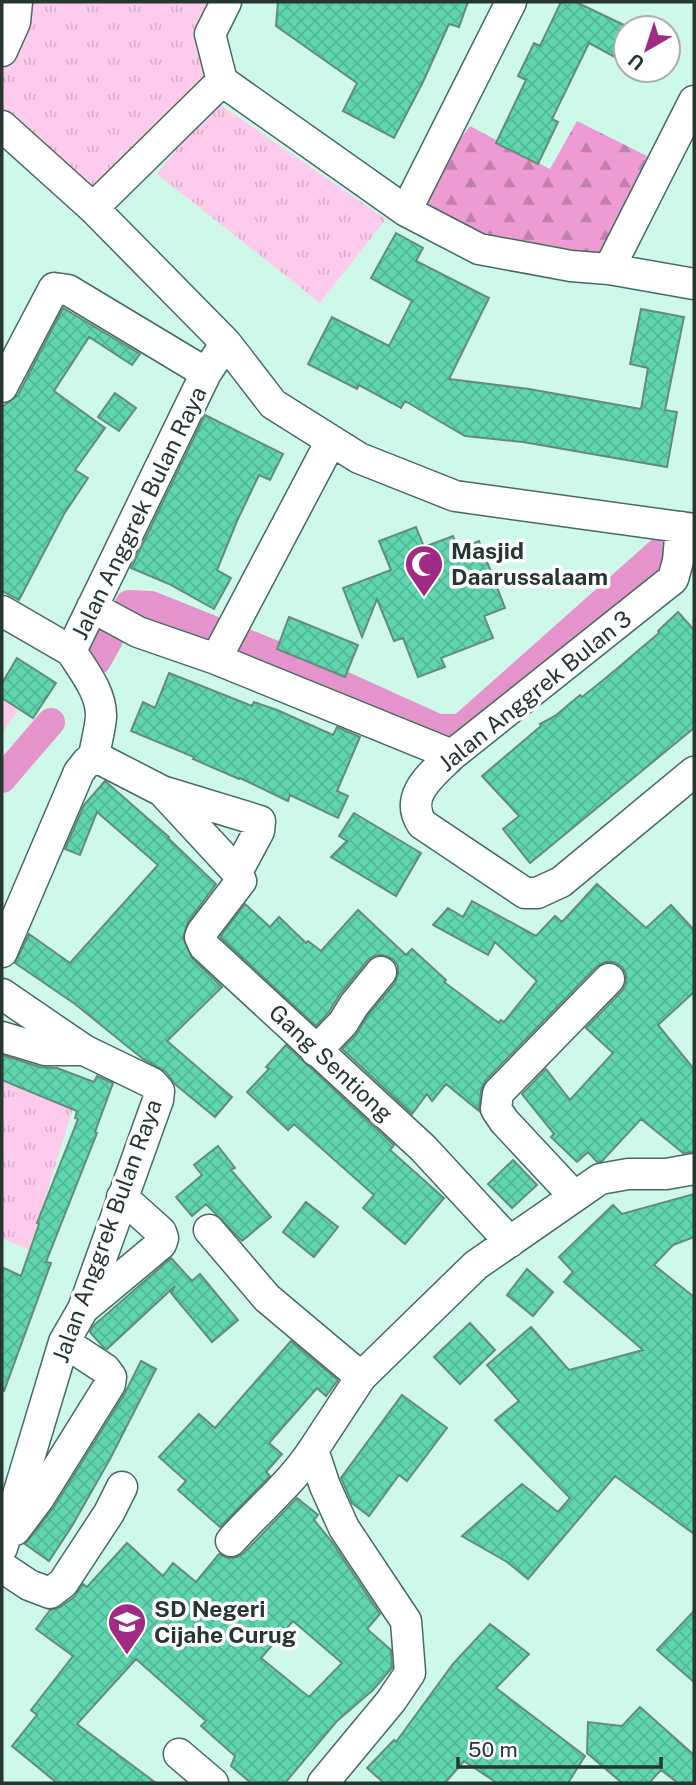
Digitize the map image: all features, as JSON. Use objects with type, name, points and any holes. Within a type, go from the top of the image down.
[{"type":"street","points":[[2,51],[15,22],[18,2]]},
{"type":"street","points":[[226,2],[210,34],[222,81],[406,211],[479,249],[694,284]]},
{"type":"street","points":[[406,211],[511,2]]},
{"type":"street","points":[[93,208],[222,81]]},
{"type":"street","points":[[610,270],[694,100]]},
{"type":"street","points":[[2,126],[93,208],[226,343],[273,404],[331,441],[359,458],[455,496],[683,540]]},
{"type":"street","points":[[2,387],[54,288],[61,288],[206,373]]},
{"type":"street","name":"Jalan Anggrek Bulan Raya","points":[[2,952],[79,772],[94,756],[101,716],[100,704],[92,684],[71,651],[98,610],[206,373],[226,343]]},
{"type":"street","points":[[224,643],[331,441]]},
{"type":"street","name":"Jalan Anggrek Bulan 3","points":[[683,540],[673,579],[452,755],[422,785],[415,803],[415,813],[422,824],[525,892],[537,893],[561,882],[694,772]]},
{"type":"street","points":[[98,610],[138,632],[224,643],[452,755]]},
{"type":"street","points":[[2,611],[71,651]]},
{"type":"street","points":[[94,756],[162,791],[260,821],[259,831],[239,876],[162,791]]},
{"type":"street","name":"Gang Sentiong","points":[[239,876],[200,937],[204,946],[423,1149],[510,1242]]},
{"type":"street","points":[[316,1051],[343,1023],[381,972]]},
{"type":"street","points":[[574,1196],[504,1121],[496,1109],[498,1093],[609,979]]},
{"type":"street","name":"Jalan Anggrek Bulan Raya","points":[[2,994],[84,1050],[152,1083],[159,1091],[83,1309],[64,1342],[2,1547]]},
{"type":"street","points":[[2,1037],[45,1050],[84,1050]]},
{"type":"street","points":[[231,1541],[284,1484],[298,1473],[361,1377],[476,1265],[600,1178],[628,1174],[666,1174],[694,1169]]},
{"type":"street","points":[[83,1309],[161,1244],[161,1232],[122,1197]]},
{"type":"street","points":[[209,1230],[267,1298],[361,1377]]},
{"type":"street","points":[[2,1547],[39,1498],[110,1384],[111,1377],[105,1369],[64,1342]]},
{"type":"street","points":[[313,1450],[325,1486],[344,1528],[406,1621],[410,1673],[391,1701],[323,1783]]},
{"type":"street","points":[[2,1567],[41,1591],[50,1593],[56,1590],[109,1513],[122,1487]]},
{"type":"street","points":[[179,1754],[213,1783]]},
{"type":"green space","points":[[30,2],[220,2],[222,81],[93,208],[2,126],[2,51]]},
{"type":"green space","points":[[215,101],[386,219],[320,303],[157,174]]},
{"type":"green space","points":[[577,121],[663,164],[609,269],[571,266],[406,211],[470,126],[550,169]]},
{"type":"green space","points":[[2,698],[20,708],[2,733]]},
{"type":"green space","points":[[2,1082],[73,1108],[29,1250],[2,1238]]},
{"type":"building","points":[[278,2],[468,2],[459,27],[449,24],[394,138],[343,111],[357,83],[276,26]]},
{"type":"building","points":[[561,2],[576,2],[612,19],[612,55],[589,43],[552,119],[558,122],[538,164],[496,143],[526,80],[518,76],[534,43],[540,46]]},
{"type":"building","points":[[396,233],[423,248],[416,261],[489,298],[449,379],[529,389],[641,409],[648,368],[630,364],[641,309],[684,317],[665,410],[677,412],[667,467],[523,442],[465,436],[405,401],[401,408],[359,385],[357,389],[308,364],[332,317],[389,346],[412,301],[371,278]]},
{"type":"building","points":[[63,308],[140,354],[132,365],[89,337],[54,391],[105,428],[75,470],[88,478],[64,514],[19,600],[2,591],[2,407],[18,395]]},
{"type":"building","points":[[115,393],[136,408],[119,431],[98,417]]},
{"type":"building","points":[[205,415],[283,454],[270,480],[259,475],[237,521],[217,570],[231,578],[214,609],[169,584],[131,568]]},
{"type":"building","name":"Masjid Daarussalaam","points":[[416,527],[424,547],[453,536],[458,549],[479,541],[505,608],[484,616],[493,638],[441,658],[445,667],[418,677],[403,638],[394,641],[377,599],[362,637],[343,588],[391,570],[379,541]]},
{"type":"building","points":[[678,612],[694,630],[694,728],[530,863],[503,829],[519,816],[482,776],[541,726],[540,724],[607,677],[659,633]]},
{"type":"building","points":[[289,617],[358,645],[345,677],[277,649]]},
{"type":"building","points":[[17,658],[56,683],[33,718],[2,698],[2,683]]},
{"type":"building","points":[[169,673],[252,706],[254,702],[277,710],[333,735],[337,727],[360,737],[337,791],[348,796],[338,818],[290,795],[288,801],[131,731],[143,702],[155,708]]},
{"type":"building","points":[[105,781],[169,837],[216,884],[188,922],[183,938],[192,958],[222,987],[167,1041],[232,1097],[215,1117],[176,1085],[165,1071],[143,1059],[75,1004],[15,963],[29,934],[70,963],[158,865],[97,812],[80,855],[65,849],[84,805]]},
{"type":"building","points":[[354,813],[421,853],[396,896],[331,857],[347,841],[339,836]]},
{"type":"building","points":[[597,884],[646,928],[671,905],[694,930],[694,992],[658,1025],[694,1069],[694,1152],[683,1153],[641,1119],[602,1161],[597,1162],[588,1152],[577,1162],[551,1137],[554,1134],[522,1094],[546,1069],[570,1100],[613,1053],[586,1028],[626,984],[626,974],[622,967],[614,962],[605,962],[596,967],[485,1081],[479,1111],[446,1084],[432,1101],[427,1094],[412,1114],[342,1049],[356,1035],[368,1015],[395,983],[398,966],[393,959],[383,955],[368,960],[316,1026],[220,937],[245,904],[270,927],[279,917],[306,943],[308,941],[321,951],[358,910],[406,955],[412,949],[446,980],[444,982],[499,1023],[501,1020],[504,1022],[537,981],[495,942],[488,955],[433,925],[448,908],[463,917],[472,901],[536,936],[555,916],[562,922]]},
{"type":"building","points":[[286,1045],[394,1145],[390,1150],[444,1198],[405,1244],[363,1208],[374,1195],[294,1124],[288,1130],[247,1092],[269,1069],[266,1067]]},
{"type":"building","points":[[2,1055],[40,1067],[57,1068],[94,1082],[97,1076],[113,1083],[95,1132],[97,1133],[46,1262],[51,1263],[4,1391],[2,1267],[21,1276],[39,1224],[37,1223],[78,1119],[75,1118],[77,1111],[2,1080]]},
{"type":"building","points":[[218,1146],[235,1168],[231,1170],[271,1217],[242,1241],[206,1204],[192,1216],[176,1197],[202,1175],[194,1165]]},
{"type":"building","points":[[513,1160],[537,1185],[512,1208],[488,1184]]},
{"type":"building","points":[[694,1194],[694,1237],[673,1245],[654,1265],[694,1297],[694,1534],[615,1476],[528,1579],[507,1562],[462,1536],[522,1484],[558,1512],[570,1498],[495,1420],[519,1401],[487,1365],[531,1327],[569,1370],[643,1350],[564,1282],[573,1272],[559,1257],[613,1205],[622,1214]]},
{"type":"building","points":[[306,1202],[338,1227],[314,1257],[283,1232]]},
{"type":"building","points":[[171,1258],[192,1281],[200,1274],[238,1320],[212,1342],[171,1293],[175,1286],[107,1349],[104,1348],[90,1332],[93,1326]]},
{"type":"building","points":[[527,1269],[553,1292],[533,1316],[507,1295]]},
{"type":"building","points":[[470,1323],[495,1350],[460,1384],[434,1357]]},
{"type":"building","points":[[291,1341],[338,1380],[326,1396],[317,1388],[269,1443],[282,1454],[266,1472],[270,1476],[220,1527],[178,1490],[186,1481],[159,1457],[199,1414],[215,1428]]},
{"type":"building","points":[[141,1361],[156,1369],[110,1459],[49,1561],[25,1544],[54,1507],[125,1393]]},
{"type":"building","points":[[402,1395],[447,1428],[407,1481],[399,1475],[369,1516],[352,1503],[341,1478]]},
{"type":"building","points":[[297,1498],[318,1515],[314,1520],[380,1614],[367,1629],[391,1650],[392,1668],[373,1690],[337,1721],[285,1783],[251,1783],[231,1766],[235,1756],[201,1726],[206,1721],[136,1659],[77,1724],[156,1783],[57,1783],[12,1746],[37,1715],[31,1710],[73,1656],[36,1629],[50,1610],[60,1607],[74,1597],[83,1584],[87,1587],[127,1543],[163,1576],[173,1563],[196,1582],[219,1554],[228,1558],[244,1553]],"holes":[[[293,1621],[342,1663],[309,1697],[261,1658]]]},
{"type":"building","points":[[694,1611],[694,1682],[657,1650]]},
{"type":"building","points":[[490,1624],[529,1654],[496,1688],[585,1756],[568,1783],[497,1783],[464,1761],[445,1783],[384,1783],[367,1768],[394,1740],[396,1742],[453,1664]]},
{"type":"building","points":[[640,1707],[694,1755],[694,1783],[678,1783],[661,1770],[649,1783],[622,1783],[587,1753],[588,1722],[622,1726]]},
{"type":"waterway","points":[[97,661],[129,604],[151,605],[281,657],[438,728],[461,728],[659,552],[694,558]]},
{"type":"waterway","points":[[2,779],[51,722]]},
{"type":"place","name":"Masjid Daarussalaam","points":[[424,598]]},
{"type":"place","name":"SD Negeri Cijahe Curug","points":[[127,1656]]}]
